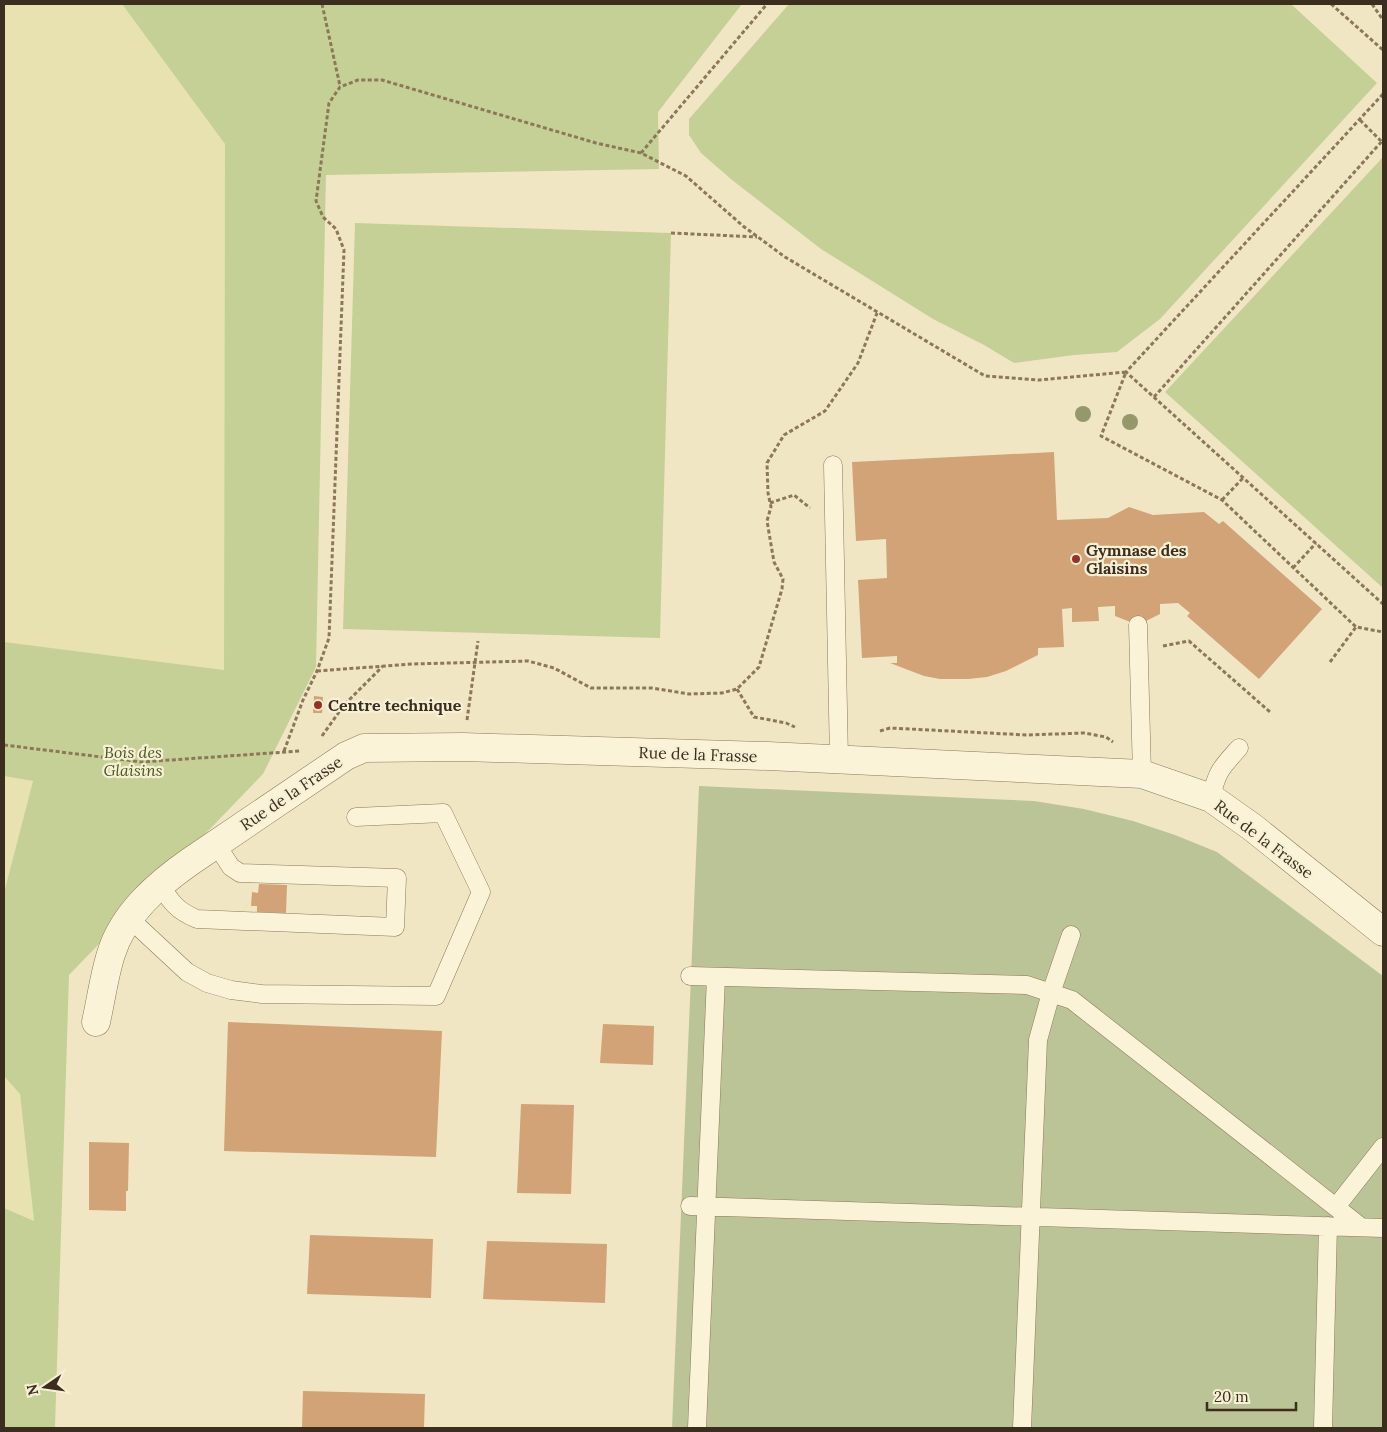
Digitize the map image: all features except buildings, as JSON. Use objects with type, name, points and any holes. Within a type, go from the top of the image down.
[{"type":"street","name":"Rue de la Frasse","points":[[96,1022],[111,953],[130,919],[149,895],[216,844],[346,756],[364,748],[374,747],[463,747],[768,756],[1142,770],[1211,798],[1252,827],[1383,932]]},
{"type":"lane","points":[[833,465],[839,759]]},
{"type":"lane","points":[[1138,625],[1142,770]]},
{"type":"lane","points":[[1211,798],[1215,778],[1239,748]]},
{"type":"lane","points":[[130,919],[196,979],[225,989],[262,994],[436,996],[481,892],[443,813],[356,817]]},
{"type":"lane","points":[[160,885],[175,907],[197,918],[395,927],[397,878],[240,873],[231,867],[216,844]]},
{"type":"lane","points":[[1022,1428],[1038,1040],[1051,993],[1071,935]]},
{"type":"lane","points":[[690,976],[1027,985],[1072,1000],[1361,1227]]},
{"type":"lane","points":[[697,1428],[698,1207],[716,976]]},
{"type":"lane","points":[[1336,1207],[1383,1146]]},
{"type":"lane","points":[[698,1207],[1383,1228]]},
{"type":"lane","points":[[1323,1428],[1328,1226]]},
{"type":"path","points":[[322,4],[340,87]]},
{"type":"path","points":[[641,153],[767,4]]},
{"type":"path","points":[[1332,4],[1383,50]]},
{"type":"path","points":[[1372,4],[1383,20]]},
{"type":"path","points":[[284,751],[329,638],[344,250],[336,229],[323,217],[316,201],[329,103],[340,87],[358,80],[382,80],[596,144],[641,153],[686,176],[744,226],[785,257],[985,376],[1039,380],[1126,372],[1383,604]]},
{"type":"path","points":[[1383,94],[1126,372],[1101,436],[1222,500],[1356,627],[1383,632]]},
{"type":"path","points":[[1154,397],[1382,141],[1360,120]]},
{"type":"path","points":[[672,233],[758,237]]},
{"type":"path","points":[[317,671],[383,666],[528,661],[554,668],[592,688],[652,688],[689,694],[722,693],[737,689],[759,667],[782,589],[783,579],[774,562],[767,521],[770,507],[767,463],[784,435],[825,411],[858,363],[877,312]]},
{"type":"path","points":[[1222,500],[1243,478]]},
{"type":"path","points":[[770,503],[794,495],[834,529]]},
{"type":"path","points":[[1293,568],[1316,543]]},
{"type":"path","points":[[1330,662],[1356,627]]},
{"type":"path","points":[[463,747],[478,641]]},
{"type":"path","points":[[1139,650],[1188,641],[1270,712]]},
{"type":"path","points":[[316,743],[344,705],[383,666]]},
{"type":"path","points":[[737,689],[754,717],[786,723],[802,730]]},
{"type":"path","points":[[874,734],[890,728],[1028,735],[1084,733],[1106,737],[1142,770]]},
{"type":"path","points":[[4,745],[142,762],[302,751]]},
{"type":"shaded area","points":[[4,4],[122,4],[225,143],[224,670],[4,642]]},
{"type":"shaded area","points":[[4,776],[33,781],[4,893]]},
{"type":"shaded area","points":[[4,1076],[20,1094],[34,1221],[4,1208]]},
{"type":"green space","name":"Bois des Glaisins","points":[[122,4],[742,4],[658,112],[659,169],[326,175],[316,667],[263,774],[69,975],[55,1428],[4,1428],[4,1208],[34,1221],[20,1094],[4,1076],[4,893],[33,781],[4,776],[4,642],[224,670],[225,144]]},
{"type":"green space","points":[[789,4],[1291,4],[1377,83],[1160,319],[1117,352],[1074,355],[1014,363],[933,319],[821,249],[732,180],[701,153],[689,135],[689,119]]},
{"type":"green space","points":[[1383,157],[1383,588],[1165,392]]},
{"type":"green space","points":[[355,223],[671,233],[660,638],[343,629]]},
{"type":"green space","points":[[699,786],[1034,801],[1084,809],[1133,821],[1217,852],[1383,976],[1383,1428],[672,1428]]},
{"type":"place","name":"Gymnase des Glaisins","points":[[1076,559]]},
{"type":"place","name":"Centre technique","points":[[318,705]]}]
